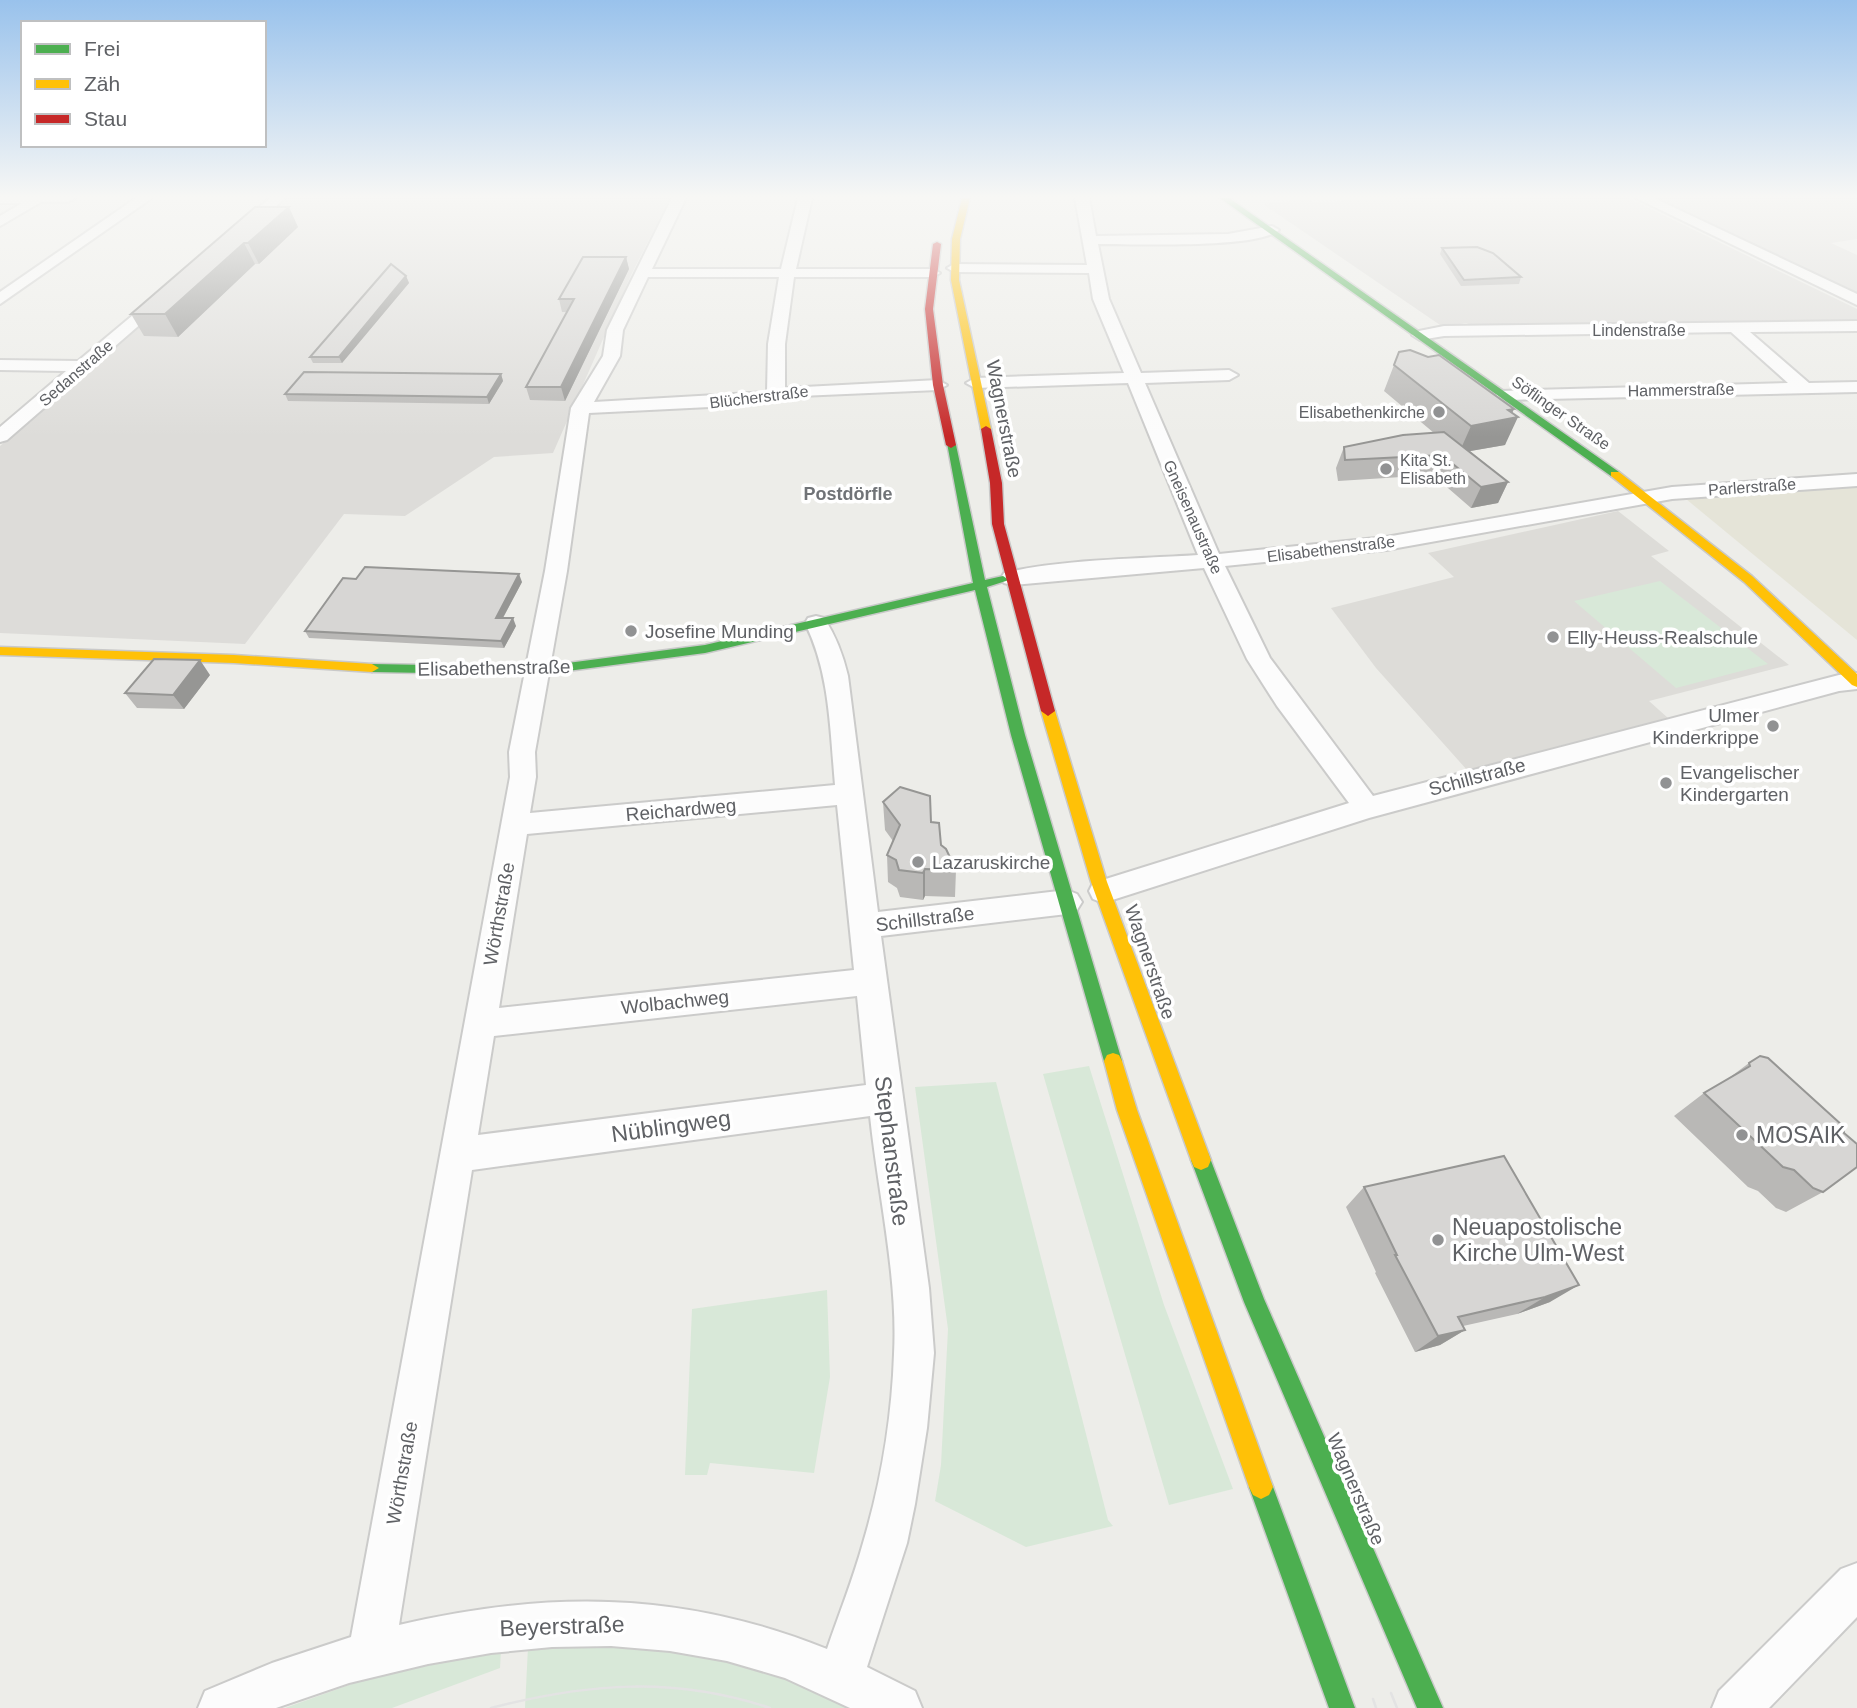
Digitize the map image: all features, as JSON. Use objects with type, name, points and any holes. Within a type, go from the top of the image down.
[{"type":"street","points":[[0,299],[31,278]]},
{"type":"street","name":"Wörthstraße","points":[[371,1653],[523,777],[522,752],[556,571],[580,408],[583,400],[596,386],[617,341],[615,330],[639,278]]},
{"type":"street","points":[[776,395],[779,306],[786,278]]},
{"type":"street","name":"Wagnerstraße","points":[[932,278],[929,309],[996,484],[998,523],[1012,578],[1060,758],[1103,891],[1176,1095],[1255,1302],[1430,1708]]},
{"type":"street","name":"Wagnerstraße","points":[[954,278],[962,307],[957,384],[980,585],[1018,736],[1127,1110],[1219,1373],[1342,1708]]},
{"type":"street","name":"Gneisenaustraße","points":[[1096,278],[1101,299],[1133,378],[1211,560],[1259,659],[1286,700],[1367,807]]},
{"type":"street","name":"Söflinger Straße","points":[[1339,278],[1646,496],[1748,579],[1857,678]]},
{"type":"street","points":[[1810,278],[1857,300]]},
{"type":"street","name":"Sedanstraße","points":[[0,436],[172,289]]},
{"type":"street","name":"Lindenstraße","points":[[1420,335],[1444,331],[1857,326]]},
{"type":"street","points":[[1737,329],[1804,388]]},
{"type":"street","points":[[0,365],[85,366]]},
{"type":"street","name":"Blücherstraße","points":[[580,408],[738,401],[800,391],[1229,375]]},
{"type":"street","name":"Hammerstraße","points":[[1505,395],[1857,387]]},
{"type":"street","name":"Parlerstraße","points":[[1646,496],[1857,480]]},
{"type":"street","name":"Elisabethenstraße","points":[[0,651],[396,669],[537,671],[705,649],[1012,578],[1052,572],[1282,556],[1362,547],[1646,496]]},
{"type":"street","name":"Stephanstraße","points":[[816,623],[830,650],[836,676],[913,1318],[912,1390],[902,1466],[885,1543],[841,1676]]},
{"type":"street","name":"Schillstraße","points":[[1103,891],[1367,807],[1857,678]]},
{"type":"street","name":"Reichardweg","points":[[514,825],[849,794]]},
{"type":"street","name":"Schillstraße","points":[[866,926],[1067,902]]},
{"type":"street","name":"Wolbachweg","points":[[480,1024],[871,981]]},
{"type":"street","name":"Nüblingweg","points":[[457,1154],[885,1098]]},
{"type":"street","points":[[1736,1708],[1857,1586]]},
{"type":"street","name":"Beyerstraße","points":[[222,1708],[300,1675],[371,1653],[516,1625],[582,1621],[621,1622],[724,1638],[841,1676],[898,1708]]},
{"type":"shaded area","points":[[195,278],[630,278],[553,453],[494,457],[405,516],[344,514],[245,644],[0,633],[0,446]]},
{"type":"shaded area","points":[[1371,278],[1792,278],[1857,309],[1857,320],[1476,327],[1466,323],[1443,327]]},
{"type":"shaded area","points":[[1824,278],[1857,278],[1857,293]]},
{"type":"shaded area","points":[[1857,483],[1857,640],[1686,499]]},
{"type":"shaded area","name":"Elly-Heuss-Realschule","points":[[1618,511],[1669,551],[1651,556],[1789,665],[1649,701],[1668,718],[1467,770],[1376,668],[1331,608],[1454,577],[1428,553]]},
{"type":"green space","points":[[1660,581],[1768,664],[1676,688],[1574,601]]},
{"type":"green space","points":[[1089,1066],[1164,1305],[1233,1489],[1169,1505],[1043,1074]]},
{"type":"green space","points":[[996,1082],[1108,1520],[1113,1526],[1026,1547],[935,1501],[941,1465],[948,1329],[915,1087]]},
{"type":"green space","points":[[827,1290],[830,1377],[814,1473],[710,1463],[707,1475],[685,1475],[692,1309]]},
{"type":"green space","points":[[568,1643],[642,1648],[716,1658],[775,1675],[853,1708],[525,1708],[528,1647]]},
{"type":"green space","points":[[501,1650],[500,1668],[392,1708],[285,1708],[385,1672]]},
{"type":"building","points":[[173,278],[205,278],[165,314],[131,314]]},
{"type":"building","points":[[379,278],[405,278],[339,357],[310,357]]},
{"type":"building","points":[[571,278],[616,278],[561,387],[526,387],[574,299],[559,299]]},
{"type":"building","points":[[1462,278],[1508,278],[1464,280]]},
{"type":"building","points":[[1410,350],[1428,357],[1439,355],[1514,409],[1508,410],[1518,417],[1471,426],[1394,365],[1399,352]]},
{"type":"building","points":[[304,372],[501,374],[487,397],[285,394]]},
{"type":"building","points":[[1444,432],[1508,482],[1481,487],[1442,455],[1345,460],[1344,447],[1403,435]]},
{"type":"building","points":[[365,567],[519,574],[496,618],[513,618],[501,641],[305,631],[343,578],[356,579]]},
{"type":"building","points":[[154,659],[200,660],[173,695],[125,693]]},
{"type":"building","points":[[900,787],[930,796],[931,822],[939,823],[941,845],[946,849],[956,870],[925,869],[923,873],[899,870],[896,860],[887,855],[900,825],[883,802]]},
{"type":"building","points":[[1760,1056],[1768,1058],[1843,1126],[1844,1133],[1857,1144],[1857,1167],[1823,1192],[1813,1188],[1794,1170],[1783,1167],[1704,1093],[1750,1066],[1749,1063]]},
{"type":"building","name":"Neuapostolische Kirche Ulm-West","points":[[1504,1156],[1579,1285],[1545,1297],[1458,1317],[1465,1330],[1438,1336],[1395,1255],[1364,1187]]},
{"type":"tram line","points":[[491,1708],[562,1693],[631,1687],[700,1691],[770,1708]]},
{"type":"tram line","points":[[1391,1693],[1397,1708]]},
{"type":"tram line","points":[[1373,1699],[1376,1708]]},
{"type":"traffic: fast","points":[[1337,278],[1615,474]]},
{"type":"traffic: fast","points":[[951,445],[980,585],[1018,735],[1113,1061]]},
{"type":"traffic: fast","points":[[372,668],[537,671],[705,649],[1003,580]]},
{"type":"traffic: fast","points":[[1201,1160],[1255,1302],[1430,1708]]},
{"type":"traffic: fast","points":[[1261,1487],[1342,1708]]},
{"type":"traffic: slow","points":[[955,278],[986,429]]},
{"type":"traffic: slow","points":[[1615,474],[1748,579],[1857,682]]},
{"type":"traffic: slow","points":[[0,651],[234,659],[372,668]]},
{"type":"traffic: slow","points":[[1048,711],[1099,882],[1201,1160]]},
{"type":"traffic: slow","points":[[1113,1061],[1127,1110],[1261,1487]]},
{"type":"traffic: jam","points":[[933,278],[929,309],[938,385],[951,445]]},
{"type":"traffic: jam","points":[[986,429],[996,483],[998,524],[1048,711]]},
{"type":"place","name":"Elisabethenkirche","points":[[1439,412]]},
{"type":"place","name":"Kita St. Elisabeth","points":[[1386,469]]},
{"type":"place","name":"Josefine Munding","points":[[631,631]]},
{"type":"place","name":"Elly-Heuss-Realschule","points":[[1553,637]]},
{"type":"place","name":"Ulmer Kinderkrippe","points":[[1773,726]]},
{"type":"place","name":"Evangelischer Kindergarten","points":[[1666,783]]},
{"type":"place","name":"Lazaruskirche","points":[[918,862]]},
{"type":"place","name":"MOSAIK","points":[[1742,1135]]},
{"type":"place","name":"Neuapostolische Kirche Ulm-West","points":[[1438,1240]]},
{"type":"district","name":"Postdörfle","points":[[848,494]]}]
